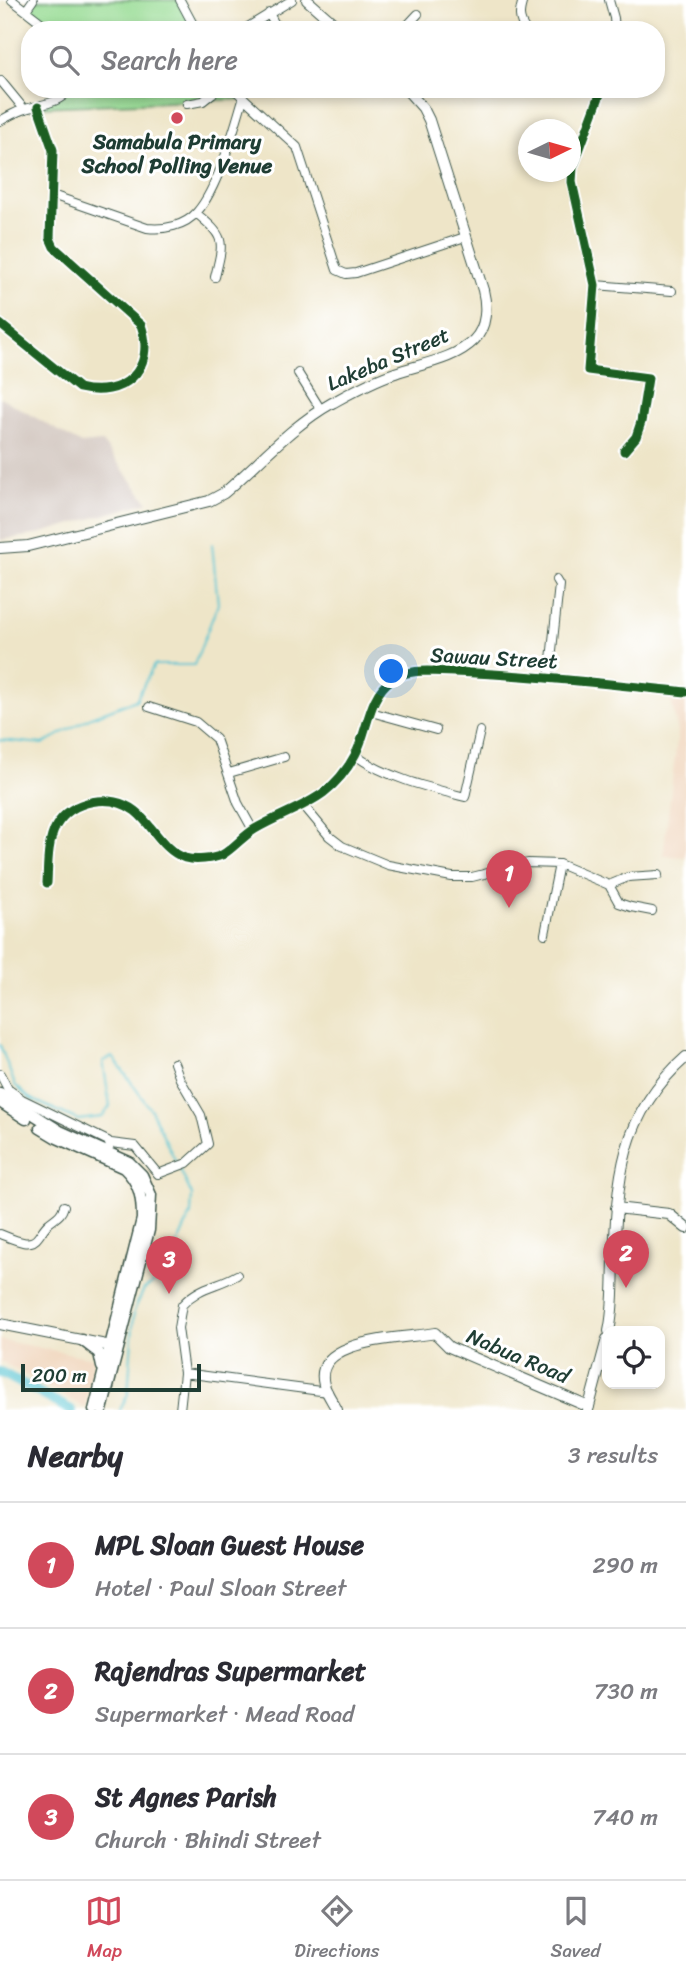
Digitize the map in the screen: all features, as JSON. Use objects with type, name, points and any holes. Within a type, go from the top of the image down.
[{"type":"highway","points":[[0,1093],[60,1131],[110,1148],[137,1169],[151,1195],[149,1230],[114,1346],[103,1373],[94,1410]]},
{"type":"highway","points":[[0,1102],[55,1137],[124,1168],[140,1190],[142,1219],[102,1410]]},
{"type":"highway","points":[[82,1340],[99,1353],[103,1373]]},
{"type":"main road","points":[[307,0],[331,21]]},
{"type":"main road","name":"Lakeba Street","points":[[0,548],[28,546],[209,501],[224,493],[308,418],[321,410],[370,383],[448,356],[475,339],[482,328],[486,303],[429,120],[415,98]]},
{"type":"main road","points":[[610,1326],[621,1167],[632,1129],[659,1086],[686,1057]]},
{"type":"main road","points":[[616,1208],[669,1214],[686,1228]]},
{"type":"main road","points":[[0,1324],[114,1346]]},
{"type":"main road","name":"Nabua Road","points":[[337,1410],[324,1376],[329,1358],[338,1352],[387,1338],[415,1337],[435,1332],[449,1347],[588,1408]]},
{"type":"main road","points":[[588,1408],[602,1357]]},
{"type":"street","points":[[12,0],[40,21]]},
{"type":"street","points":[[26,10],[33,0]]},
{"type":"street","points":[[180,0],[191,21]]},
{"type":"street","points":[[257,21],[292,0]]},
{"type":"street","points":[[520,21],[519,13],[523,0]]},
{"type":"street","points":[[609,0],[614,21]]},
{"type":"street","points":[[269,13],[273,21]]},
{"type":"street","points":[[411,21],[418,14]]},
{"type":"street","points":[[1,82],[24,109]]},
{"type":"street","points":[[0,121],[24,109],[38,107],[60,98]]},
{"type":"street","points":[[187,104],[207,98]]},
{"type":"street","points":[[599,98],[573,167],[572,182],[595,285],[588,370],[648,378],[636,437],[624,451]]},
{"type":"street","points":[[52,195],[147,228],[170,228],[196,213],[214,181],[235,129],[243,99],[297,147],[337,270],[346,274],[356,273],[465,237]]},
{"type":"street","points":[[0,324],[79,388],[93,391],[109,390],[133,378],[138,371],[144,349],[145,337],[141,325],[54,247],[49,231],[53,150],[38,107]]},
{"type":"street","points":[[196,213],[217,230],[222,241],[215,277]]},
{"type":"street","points":[[595,285],[672,291]]},
{"type":"street","points":[[298,373],[321,410]]},
{"type":"street","points":[[548,678],[558,585],[556,580]]},
{"type":"street","name":"Sawau Street","points":[[47,883],[51,842],[57,824],[78,806],[88,802],[112,801],[135,811],[163,842],[186,858],[205,859],[221,855],[253,830],[304,806],[331,788],[355,755],[379,691],[390,681],[412,672],[548,678],[686,692]]},
{"type":"street","points":[[686,685],[686,692]]},
{"type":"street","points":[[149,707],[196,722],[216,739],[239,803],[253,830]]},
{"type":"street","points":[[371,712],[436,730]]},
{"type":"street","points":[[355,755],[409,781],[465,797],[480,731]]},
{"type":"street","points":[[229,773],[284,757]]},
{"type":"street","points":[[304,806],[329,836],[342,846],[388,865],[452,877],[472,877],[528,863],[559,864],[609,885],[619,903],[652,911]]},
{"type":"street","points":[[545,934],[559,864]]},
{"type":"street","points":[[609,885],[628,877],[658,875]]},
{"type":"street","points":[[0,1074],[8,1089],[22,1099],[110,1148],[135,1146],[158,1174],[178,1168],[208,1144],[201,1115],[174,1063]]},
{"type":"street","points":[[0,1234],[24,1242],[37,1240],[47,1224],[60,1216],[64,1206]]},
{"type":"street","points":[[180,1410],[184,1373],[178,1328],[182,1305],[205,1286],[225,1282],[236,1275]]},
{"type":"street","points":[[184,1373],[328,1392]]},
{"type":"shaded area","points":[[0,397],[81,444],[102,442],[148,502],[35,535],[0,540]]},
{"type":"shaded area","points":[[671,700],[686,701],[686,857],[663,856],[678,732]]},
{"type":"shaded area","points":[[0,1340],[93,1358],[85,1408],[0,1361]]},
{"type":"green space","points":[[32,0],[182,0],[195,21],[38,21],[25,9]]},
{"type":"green space","points":[[54,98],[243,99],[38,107]]},
{"type":"waterway","points":[[0,740],[43,744],[91,717],[136,700],[154,665],[194,665],[218,604],[212,544]]},
{"type":"waterway","points":[[0,1045],[15,1085],[29,1098],[78,1120],[102,1117],[110,1106],[103,1061],[113,1057],[151,1110],[176,1162]]},
{"type":"waterway","points":[[120,1410],[128,1394],[134,1311],[144,1289],[162,1278],[191,1214],[192,1195],[180,1170]]},
{"type":"waterway","points":[[0,1372],[71,1410]]},
{"type":"cycle path","points":[[599,98],[573,167],[572,182],[595,285],[588,370],[648,378],[641,422],[636,437],[624,451]]},
{"type":"cycle path","points":[[0,324],[79,388],[95,390],[122,385],[140,368],[144,355],[145,341],[141,325],[54,247],[50,238],[53,150],[38,107]]},
{"type":"cycle path","points":[[47,883],[49,847],[56,826],[72,810],[92,802],[115,802],[135,811],[170,849],[185,858],[204,859],[222,855],[255,829],[311,801],[335,783],[355,755],[373,705],[383,687],[404,674],[427,671],[492,674],[686,692]]},
{"type":"place","name":"Samabula Primary School Polling Venue","points":[[177,118]]},
{"type":"place","name":"MPL Sloan Guest House","points":[[509,908]]},
{"type":"place","name":"Rajendras Supermarket","points":[[626,1288]]},
{"type":"place","name":"St Agnes Parish","points":[[169,1294]]}]
